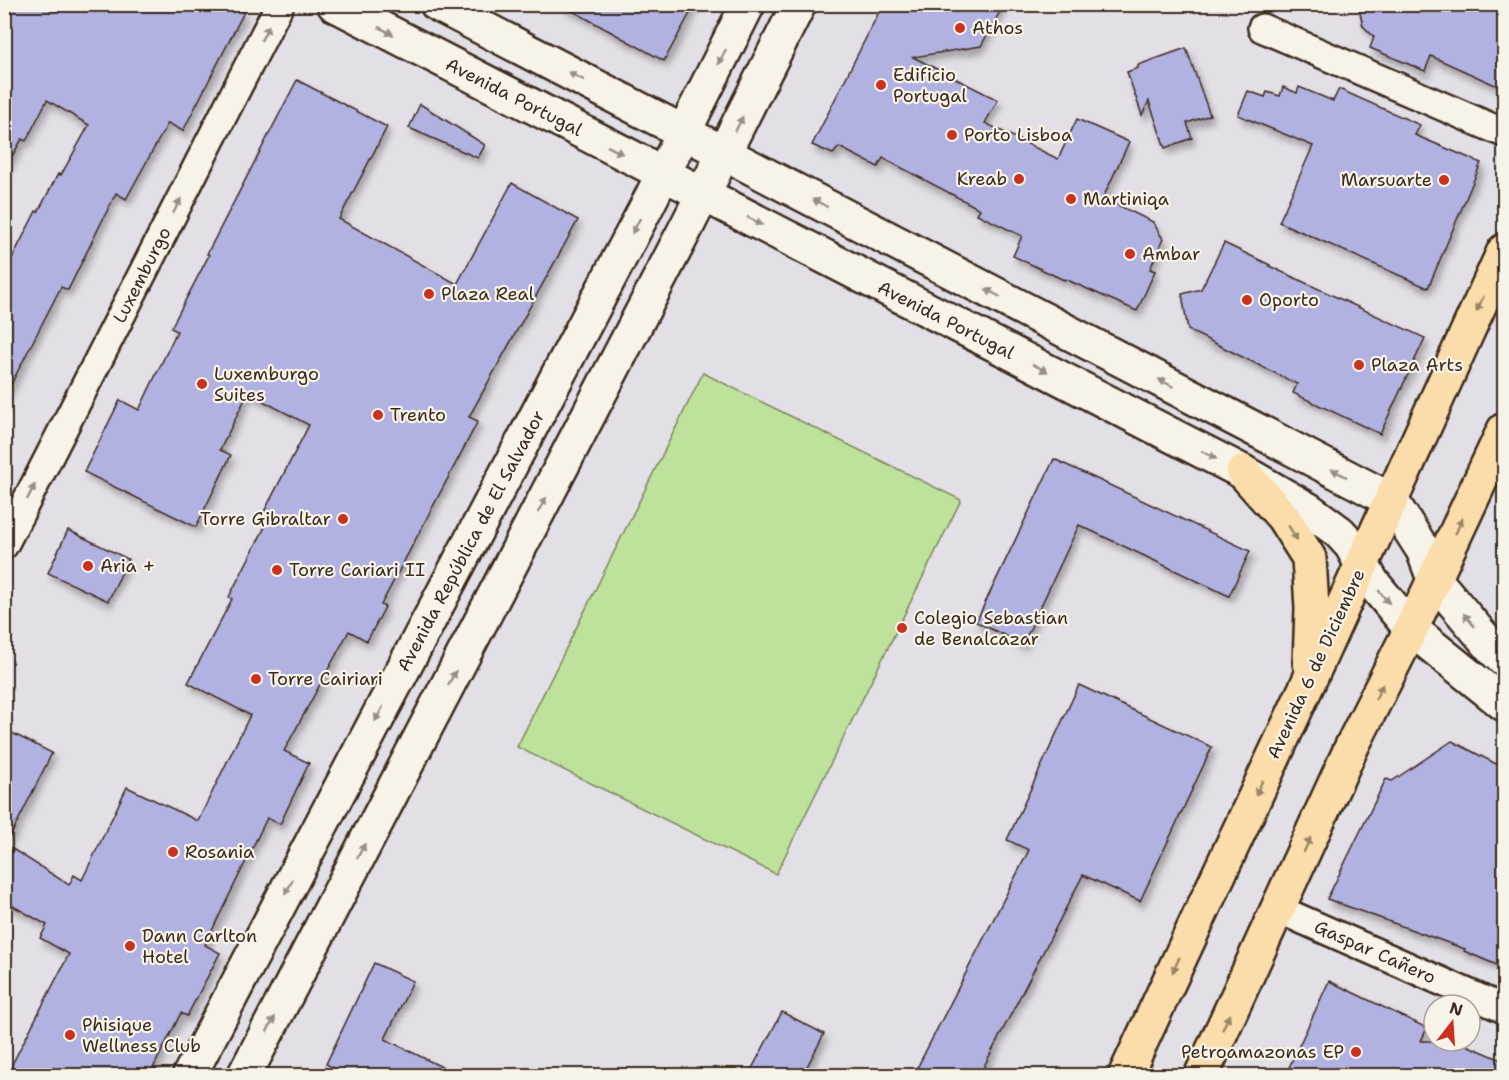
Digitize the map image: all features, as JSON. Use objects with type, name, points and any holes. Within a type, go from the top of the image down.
[{"type":"main road","name":"Avenida Portugal","points":[[334,4],[1243,472],[1326,522],[1351,544],[1372,582],[1410,629],[1504,704]]},
{"type":"main road","points":[[437,4],[1391,500],[1423,550],[1434,579],[1492,649],[1504,660]]},
{"type":"main road","name":"Avenida República de El Salvador","points":[[189,1076],[663,174],[748,4]]},
{"type":"main road","points":[[244,1076],[703,195],[799,4]]},
{"type":"main road","name":"Avenida 6 de Diciembre","points":[[1125,1076],[1310,681],[1504,251]]},
{"type":"main road","points":[[1201,1076],[1353,744],[1504,430]]},
{"type":"main road","points":[[1243,472],[1283,517],[1309,558],[1312,608],[1310,681]]},
{"type":"street","name":"Luxemburgo","points":[[4,545],[280,4]]},
{"type":"street","points":[[1262,28],[1504,133]]},
{"type":"street","name":"Gaspar Cañero","points":[[1278,909],[1504,1009]]},
{"type":"green space","points":[[703,373],[961,500],[776,874],[517,747]]},
{"type":"building","points":[[4,4],[228,4],[244,12],[183,131],[168,123],[126,199],[116,193],[68,290],[61,287],[4,398],[4,274],[36,211],[38,212],[58,174],[61,175],[89,125],[47,100],[26,141],[22,139],[4,170]]},
{"type":"building","points":[[560,4],[695,4],[664,61]]},
{"type":"building","points":[[883,4],[1004,4],[981,46],[913,57],[998,100],[985,123],[1058,159],[1077,119],[1129,142],[1103,198],[1153,222],[1163,239],[1150,269],[1155,271],[1137,311],[1013,256],[1022,236],[977,214],[980,209],[883,158],[878,167],[839,147],[833,154],[812,145]]},
{"type":"building","points":[[1358,4],[1504,4],[1504,89],[1431,56],[1425,71],[1370,48],[1374,37],[1363,26]]},
{"type":"building","points":[[1186,48],[1210,115],[1187,123],[1192,138],[1165,148],[1149,101],[1142,115],[1127,72],[1138,68],[1138,65]]},
{"type":"building","points":[[297,80],[387,127],[339,219],[457,284],[512,183],[578,220],[469,417],[478,421],[381,605],[385,607],[367,641],[349,631],[284,751],[309,763],[280,824],[267,818],[205,945],[220,953],[187,1016],[181,1013],[149,1076],[6,1076],[69,954],[40,938],[47,925],[4,901],[4,729],[52,753],[6,845],[69,885],[74,875],[82,880],[127,787],[198,821],[250,715],[188,683],[232,599],[229,597],[271,515],[264,512],[309,425],[248,393],[220,450],[231,455],[196,527],[84,472],[120,400],[139,410],[177,331],[171,328]]},
{"type":"building","points":[[1283,87],[1297,93],[1299,87],[1333,101],[1339,89],[1420,125],[1415,135],[1481,163],[1428,288],[1279,222],[1313,146],[1238,115],[1248,91],[1265,97],[1267,92],[1280,96]]},
{"type":"building","points":[[420,104],[485,145],[478,158],[409,128]]},
{"type":"building","points":[[1224,243],[1425,338],[1380,434],[1293,393],[1297,384],[1188,330],[1182,294],[1201,289]]},
{"type":"building","points":[[1054,459],[1250,551],[1229,596],[1079,525],[1023,644],[976,622]]},
{"type":"building","name":"Aria +","points":[[68,530],[128,559],[108,601],[48,573]]},
{"type":"building","points":[[1079,685],[1212,747],[1140,901],[1083,875],[979,1076],[913,1076],[1029,850],[1007,840]]},
{"type":"building","points":[[1452,741],[1504,768],[1504,968],[1464,951],[1465,949],[1327,899],[1386,779],[1392,781]]},
{"type":"building","points":[[374,963],[413,981],[385,1039],[460,1076],[349,1076],[326,1064]]},
{"type":"building","name":"Petroamazonas EP","points":[[1329,981],[1422,1026],[1422,1053],[1482,1052],[1504,1061],[1504,1076],[1285,1076]]},
{"type":"building","points":[[782,1012],[824,1034],[802,1076],[748,1076]]},
{"type":"place","name":"Athos","points":[[960,28]]},
{"type":"place","name":"Edificio Portugal","points":[[881,85]]},
{"type":"place","name":"Porto Lisboa","points":[[952,135]]},
{"type":"place","name":"Kreab","points":[[1019,179]]},
{"type":"place","name":"Marsuarte","points":[[1444,180]]},
{"type":"place","name":"Martiniqa","points":[[1071,199]]},
{"type":"place","name":"Ambar","points":[[1130,254]]},
{"type":"place","name":"Plaza Real","points":[[429,294]]},
{"type":"place","name":"Oporto","points":[[1247,300]]},
{"type":"place","name":"Plaza Arts","points":[[1359,365]]},
{"type":"place","name":"Luxemburgo Suites","points":[[202,384]]},
{"type":"place","name":"Trento","points":[[378,415]]},
{"type":"place","name":"Torre Gibraltar","points":[[343,519]]},
{"type":"place","name":"Aria +","points":[[88,566]]},
{"type":"place","name":"Torre Cariari II","points":[[277,570]]},
{"type":"place","name":"Colegio Sebastian de Benalcazar","points":[[902,628]]},
{"type":"place","name":"Torre Cairiari","points":[[256,679]]},
{"type":"place","name":"Rosania","points":[[173,852]]},
{"type":"place","name":"Dann Carlton Hotel","points":[[130,946]]},
{"type":"place","name":"Phisique Wellness Club","points":[[70,1035]]},
{"type":"place","name":"Petroamazonas EP","points":[[1356,1052]]}]
